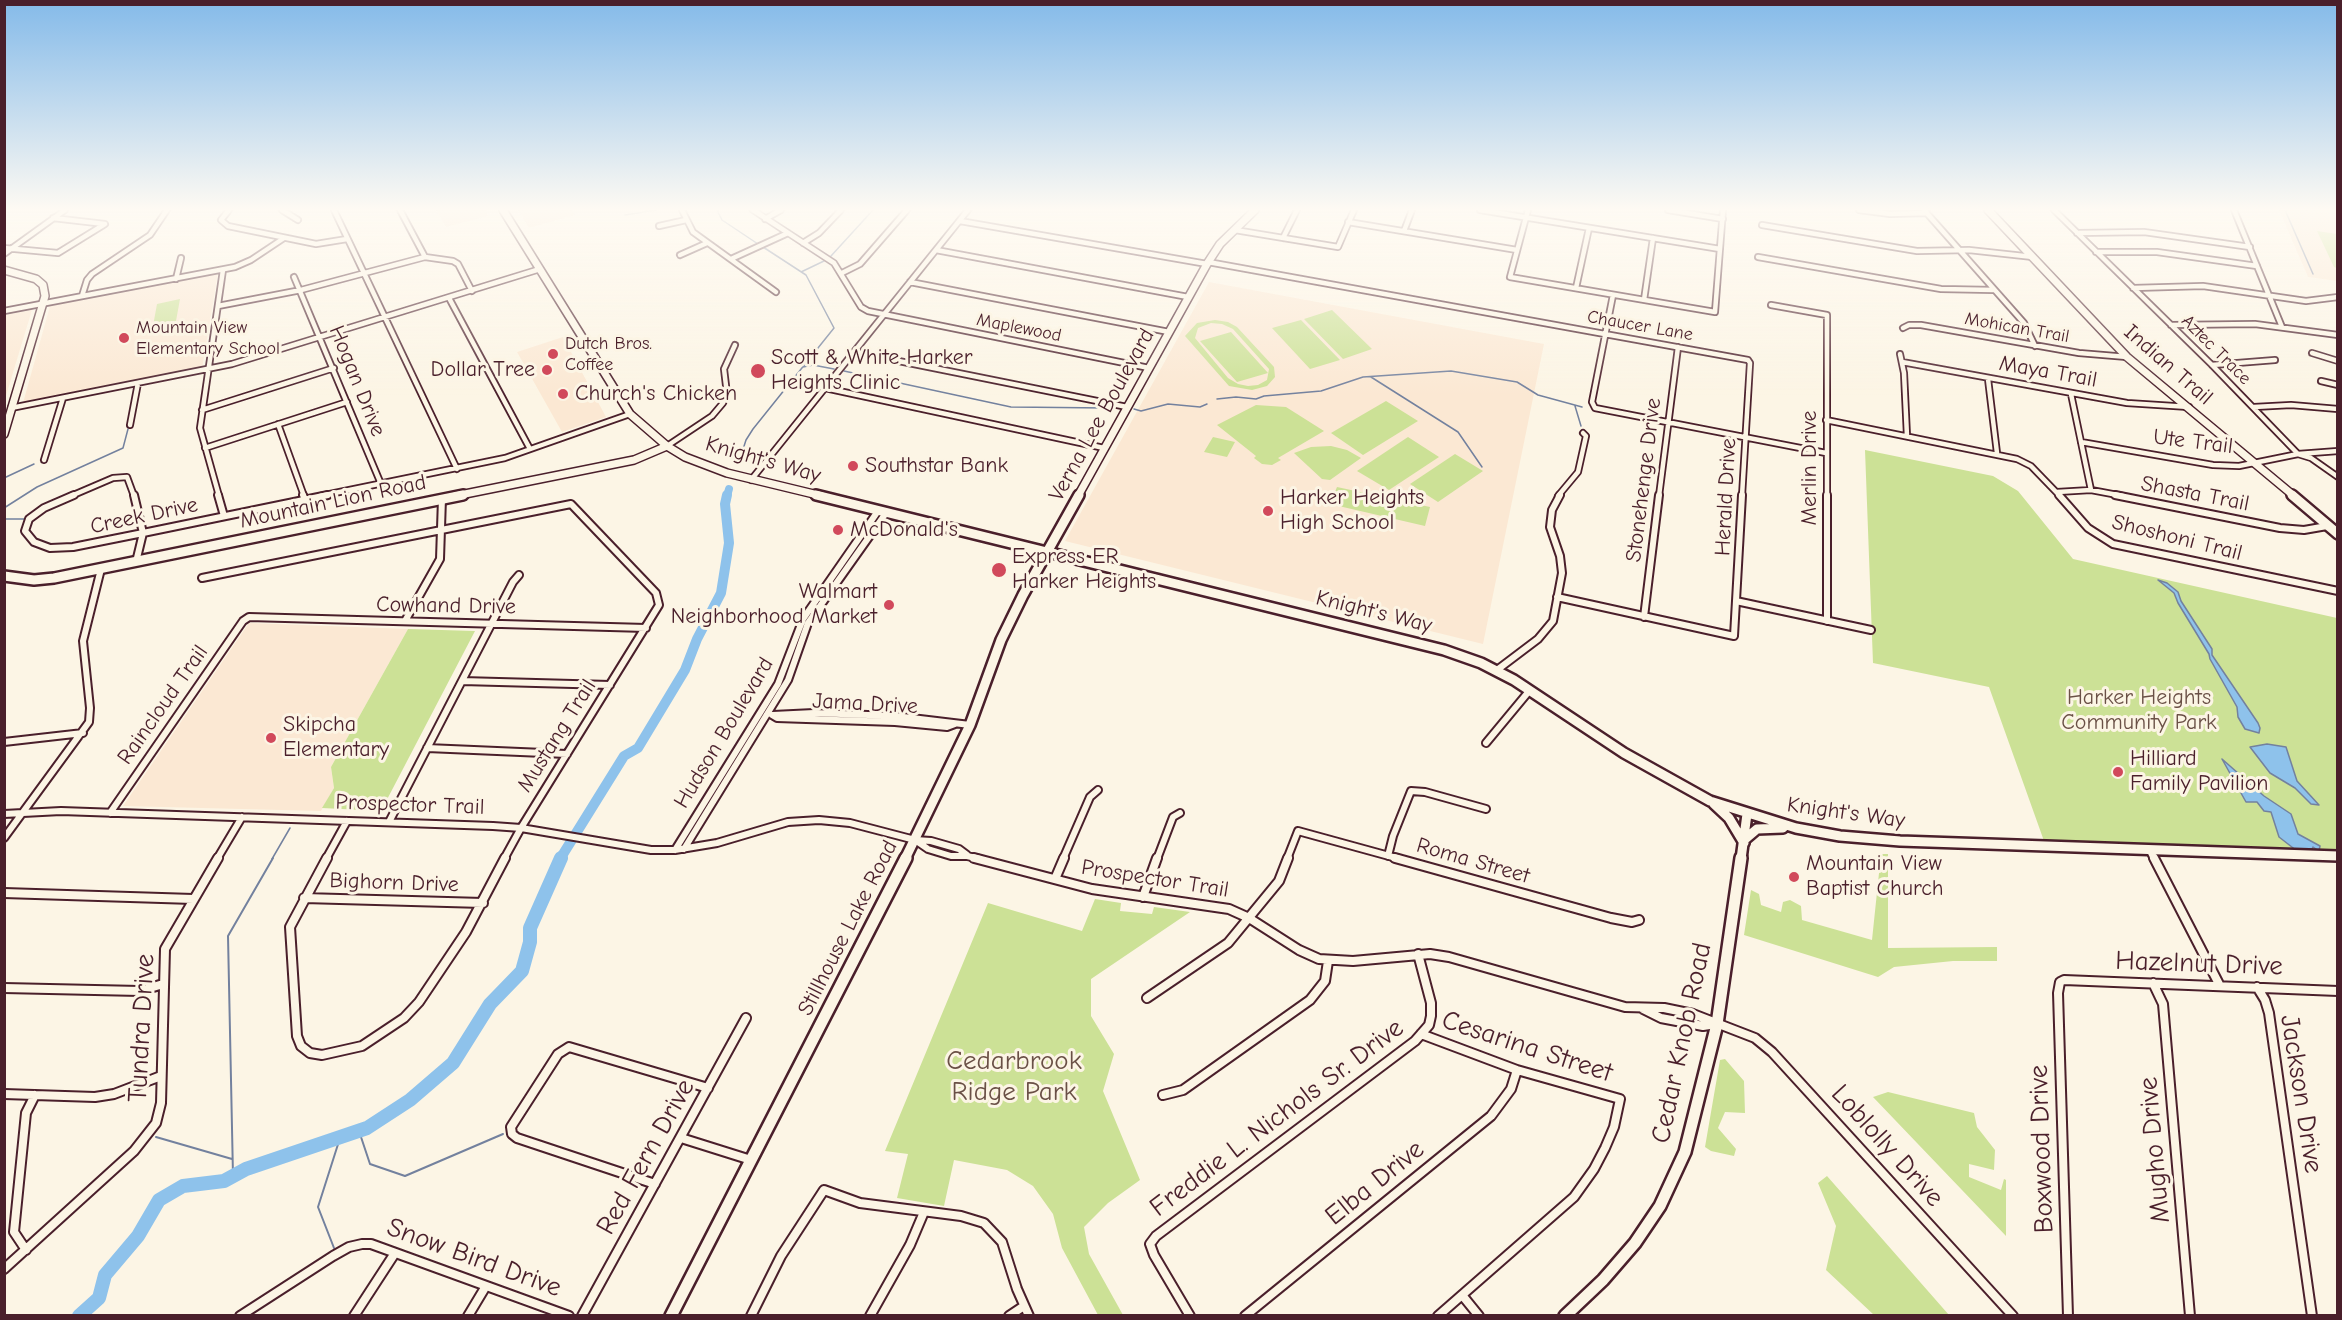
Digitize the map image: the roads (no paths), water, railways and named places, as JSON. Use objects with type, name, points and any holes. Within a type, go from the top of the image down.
[{"type":"main road","points":[[4,434],[43,304],[45,290],[40,282],[26,275],[11,272]]},
{"type":"main road","name":"Knight's Way","points":[[542,272],[630,414],[667,446],[699,462],[751,480],[1420,642],[1497,670],[1648,768],[1710,801],[1747,814],[1796,828],[1840,836],[1900,841],[2337,856]]},
{"type":"main road","name":"Verna Lee Boulevard","points":[[1046,552],[1202,272]]},
{"type":"main road","name":"Indian Trail","points":[[2047,272],[2127,357],[2337,534]]},
{"type":"main road","name":"Mountain Lion Road","points":[[6,579],[44,580],[136,562],[634,460],[667,446]]},
{"type":"main road","name":"Stillhouse Lake Road","points":[[671,1316],[915,840],[970,725],[1013,613],[1046,552]]},
{"type":"main road","points":[[1710,801],[1729,818],[1744,841],[1753,832],[1763,828],[1796,828]]},
{"type":"main road","name":"Cedar Knob Road","points":[[1565,1316],[1603,1280],[1635,1243],[1660,1206],[1685,1152],[1717,1024],[1747,814]]},
{"type":"street","points":[[82,296],[87,280],[96,272]]},
{"type":"street","points":[[176,279],[178,272]]},
{"type":"street","points":[[4,311],[215,272]]},
{"type":"street","points":[[224,272],[200,428],[224,516]]},
{"type":"street","points":[[218,306],[301,290],[363,272],[457,468]]},
{"type":"street","points":[[462,272],[472,291]]},
{"type":"street","points":[[12,408],[209,369],[532,272]]},
{"type":"street","points":[[748,272],[776,292]]},
{"type":"street","points":[[751,480],[918,272]]},
{"type":"street","points":[[1052,272],[1188,297]]},
{"type":"street","name":"Chaucer Lane","points":[[1255,272],[1748,360]]},
{"type":"street","points":[[1511,272],[1510,277],[1714,312],[1718,272]]},
{"type":"street","points":[[1576,288],[1580,272]]},
{"type":"street","points":[[1644,300],[1648,272]]},
{"type":"street","points":[[1841,272],[1941,289],[1994,290]]},
{"type":"street","points":[[1978,272],[2024,323],[2035,346]]},
{"type":"street","name":"Aztec Trace","points":[[2116,272],[2254,407],[2298,454],[2312,458],[2337,477]]},
{"type":"street","points":[[2259,272],[2282,327]]},
{"type":"street","name":"Maplewood","points":[[842,273],[861,307],[883,315],[1149,368]]},
{"type":"street","name":"Hogan Drive","points":[[294,277],[381,484]]},
{"type":"street","points":[[910,282],[1169,332]]},
{"type":"street","points":[[2133,288],[2203,286],[2306,301],[2337,297]]},
{"type":"street","points":[[1613,295],[1593,406],[1599,410],[1826,453]]},
{"type":"street","points":[[449,298],[530,449]]},
{"type":"street","name":"Merlin Drive","points":[[1771,305],[1827,315],[1827,621]]},
{"type":"street","points":[[2171,325],[2247,324],[2337,335]]},
{"type":"street","name":"Mohican Trail","points":[[1903,328],[1909,325],[1921,325],[2035,346],[2127,357]]},
{"type":"street","points":[[667,446],[712,416],[723,404],[726,394],[724,369],[735,345]]},
{"type":"street","name":"Stonehenge Drive","points":[[1644,617],[1678,347]]},
{"type":"street","points":[[854,352],[1127,407]]},
{"type":"street","points":[[2312,353],[2337,361]]},
{"type":"street","points":[[1900,354],[1907,436]]},
{"type":"street","name":"Herald Drive","points":[[1644,617],[1734,636],[1750,363],[1748,360]]},
{"type":"street","points":[[2212,365],[2275,360]]},
{"type":"street","name":"Maya Trail","points":[[1902,362],[2071,394],[2155,406],[2189,407]]},
{"type":"street","points":[[202,410],[334,368]]},
{"type":"street","points":[[1988,379],[1997,453]]},
{"type":"street","points":[[2321,381],[2337,385]]},
{"type":"street","points":[[129,425],[138,383]]},
{"type":"street","points":[[825,388],[1104,448]]},
{"type":"street","points":[[2071,394],[2091,490]]},
{"type":"street","points":[[44,460],[63,398]]},
{"type":"street","points":[[205,448],[347,402]]},
{"type":"street","points":[[2254,407],[2291,405],[2337,409]]},
{"type":"street","name":"Creek Drive","points":[[143,533],[130,480],[122,476],[44,508],[29,519],[26,531],[34,542],[50,548],[73,547],[143,533],[224,516],[305,500],[457,468],[530,449],[630,414]]},
{"type":"street","name":"Shoshoni Trail","points":[[1826,420],[1997,453],[2017,459],[2031,466],[2088,528],[2113,544],[2337,591]]},
{"type":"street","points":[[278,424],[305,500]]},
{"type":"street","points":[[1497,670],[1548,629],[1553,621],[1562,564],[1550,527],[1552,510],[1558,497],[1578,472],[1586,436],[1583,433]]},
{"type":"street","name":"Ute Trail","points":[[2081,442],[2213,465],[2239,466],[2298,454],[2337,452]]},
{"type":"street","name":"Shasta Trail","points":[[2057,492],[2091,490],[2280,528],[2304,530],[2327,526]]},
{"type":"street","points":[[405,621],[438,564],[442,498]]},
{"type":"street","name":"Mustang Trail","points":[[202,578],[562,503],[571,504],[656,593],[659,605],[646,628],[521,828],[483,903],[419,1002],[404,1018],[362,1046],[322,1055],[310,1053],[301,1046],[297,1036],[290,927],[347,821]]},
{"type":"street","name":"Hudson Boulevard","points":[[842,569],[856,542],[882,512]]},
{"type":"street","name":"Hudson Boulevard","points":[[684,849],[767,714],[800,625],[864,544],[882,512]]},
{"type":"street","points":[[136,562],[143,533]]},
{"type":"street","points":[[856,542],[864,544]]},
{"type":"street","points":[[4,838],[83,733],[91,714],[82,641],[101,569]]},
{"type":"street","points":[[389,822],[519,575]]},
{"type":"street","points":[[1557,597],[1644,617]]},
{"type":"street","points":[[1736,601],[1871,630]]},
{"type":"street","name":"Cowhand Drive","points":[[246,619],[646,628]]},
{"type":"street","name":"Raincloud Trail","points":[[110,813],[246,619]]},
{"type":"street","points":[[462,681],[610,685]]},
{"type":"street","points":[[1486,743],[1530,690]]},
{"type":"street","name":"Hudson Boulevard","points":[[675,850],[767,714]]},
{"type":"street","name":"Jama Drive","points":[[767,714],[777,718],[895,722],[948,727],[956,724],[970,725]]},
{"type":"street","points":[[4,742],[83,733]]},
{"type":"street","points":[[427,748],[567,754]]},
{"type":"street","points":[[1055,879],[1090,797],[1098,790]]},
{"type":"street","points":[[1388,856],[1393,836],[1412,791],[1425,792],[1486,808]]},
{"type":"street","name":"Prospector Trail","points":[[4,814],[23,812],[110,813],[521,828],[651,850],[675,850],[717,843],[788,822],[812,820],[850,823],[915,840],[928,849],[951,856],[967,856],[1092,889],[1219,906],[1249,918],[1307,955],[1328,961],[1353,961],[1418,954],[1449,957],[1625,1007],[1643,1009],[1651,1014],[1672,1020],[1703,1026],[1717,1024]]},
{"type":"street","points":[[1143,897],[1170,823],[1173,817],[1180,813]]},
{"type":"street","name":"Tundra Drive","points":[[4,1269],[134,1151],[148,1135],[160,1112],[165,949],[242,817]]},
{"type":"street","name":"Roma Street","points":[[1249,918],[1278,881],[1298,831],[1611,918],[1632,922],[1639,920]]},
{"type":"street","points":[[2150,851],[2220,986]]},
{"type":"street","points":[[4,893],[193,898]]},
{"type":"street","name":"Bighorn Drive","points":[[304,898],[483,903]]},
{"type":"street","points":[[1147,998],[1228,943],[1249,918]]},
{"type":"street","name":"Freddie L. Nichols Sr. Drive","points":[[1190,1316],[1154,1256],[1150,1244],[1156,1236],[1421,1034],[1429,1025],[1431,1003],[1418,954]]},
{"type":"street","points":[[1162,1095],[1184,1090],[1310,1000],[1325,981],[1328,961]]},
{"type":"street","name":"Hazelnut Drive","points":[[2060,982],[2064,980],[2337,991]]},
{"type":"street","name":"Boxwood Drive","points":[[2060,982],[2058,1001],[2068,1316]]},
{"type":"street","name":"Mugho Drive","points":[[2153,983],[2163,1004],[2190,1316]]},
{"type":"street","points":[[4,988],[140,991],[163,984]]},
{"type":"street","name":"Jackson Drive","points":[[2257,987],[2265,1000],[2269,1013],[2312,1316]]},
{"type":"street","name":"Red Fern Drive","points":[[582,1316],[746,1018]]},
{"type":"street","name":"Loblolly Drive","points":[[1717,1024],[1755,1038],[1772,1052],[2013,1316]]},
{"type":"street","name":"Cesarina Street","points":[[1421,1034],[1517,1070],[1620,1099],[1614,1127],[1605,1148],[1594,1169],[1574,1197],[1462,1295]]},
{"type":"street","points":[[655,1184],[517,1138],[512,1134],[511,1127],[558,1054],[569,1047],[708,1088]]},
{"type":"street","name":"Elba Drive","points":[[1245,1316],[1491,1116],[1510,1089],[1517,1070]]},
{"type":"street","points":[[4,1094],[104,1095],[161,1076]]},
{"type":"street","points":[[26,1250],[14,1232],[26,1113],[35,1095]]},
{"type":"street","points":[[681,1137],[751,1160]]},
{"type":"street","points":[[752,1316],[781,1256],[824,1190],[860,1203],[972,1218],[991,1228],[1005,1249],[1029,1316]]},
{"type":"street","points":[[870,1316],[910,1245],[924,1212]]},
{"type":"street","name":"Snow Bird Drive","points":[[240,1316],[349,1247],[371,1244],[569,1316]]},
{"type":"street","points":[[354,1316],[395,1253]]},
{"type":"street","points":[[468,1316],[486,1286]]},
{"type":"street","points":[[1438,1316],[1462,1295],[1479,1316]]},
{"type":"street","points":[[1009,1316],[1024,1306]]},
{"type":"water","points":[[2158,580],[2167,583],[2178,592],[2181,601],[2212,649],[2212,655],[2258,723],[2259,733],[2245,729],[2238,717],[2237,707],[2174,593]]},
{"type":"water","points":[[2267,744],[2286,747],[2297,781],[2319,805],[2311,804],[2295,788],[2270,773],[2250,747]]},
{"type":"water","points":[[2222,759],[2264,796],[2291,814],[2298,834],[2320,846],[2319,851],[2313,847],[2311,851],[2297,851],[2279,837],[2271,812],[2264,811],[2257,802],[2246,802]]},
{"type":"waterway","points":[[738,465],[746,440],[753,429],[834,328],[806,275],[801,272]]},
{"type":"waterway","points":[[803,367],[813,365],[834,369]]},
{"type":"waterway","points":[[844,371],[1011,407],[1107,408]]},
{"type":"waterway","points":[[1217,399],[1236,397],[1256,399],[1264,396],[1321,391],[1363,377],[1451,371],[1517,382],[1538,395],[1582,407]]},
{"type":"waterway","points":[[1371,377],[1458,432],[1482,467]]},
{"type":"waterway","points":[[1134,409],[1141,411],[1168,404],[1200,407],[1207,404]]},
{"type":"waterway","points":[[1575,406],[1581,426]]},
{"type":"waterway","points":[[4,508],[37,487],[123,448],[128,429]]},
{"type":"waterway","points":[[4,478],[34,464]]},
{"type":"waterway","points":[[727,496],[729,489]]},
{"type":"waterway","points":[[560,859],[624,756],[638,748],[685,670],[697,639],[721,593],[729,543],[725,504],[727,495]]},
{"type":"waterway","points":[[4,519],[25,519]]},
{"type":"waterway","points":[[272,859],[290,828]]},
{"type":"waterway","points":[[233,1176],[228,936],[273,858]]},
{"type":"waterway","points":[[79,1316],[99,1298],[105,1275],[138,1236],[159,1200],[183,1186],[224,1181],[246,1169],[367,1128],[410,1100],[453,1063],[490,1004],[522,971],[530,942],[530,928],[561,858]]},
{"type":"waterway","points":[[359,1131],[370,1164],[405,1176],[503,1134]]},
{"type":"waterway","points":[[156,1137],[232,1159]]},
{"type":"waterway","points":[[334,1248],[318,1207],[340,1138]]},
{"type":"place","name":"Mountain View Elementary School","points":[[124,338]]},
{"type":"place","name":"Dutch Bros. Coffee","points":[[553,354]]},
{"type":"place","name":"Dollar Tree","points":[[547,370]]},
{"type":"place","name":"Scott & White Harker Heights Clinic","points":[[758,371]]},
{"type":"place","name":"Church's Chicken","points":[[563,394]]},
{"type":"place","name":"Southstar Bank","points":[[853,466]]},
{"type":"place","name":"Harker Heights High School","points":[[1268,511]]},
{"type":"place","name":"McDonald's","points":[[838,530]]},
{"type":"place","name":"Express ER Harker Heights","points":[[999,570]]},
{"type":"place","name":"Walmart Neighborhood Market","points":[[889,605]]},
{"type":"place","name":"Skipcha Elementary","points":[[271,738]]},
{"type":"place","name":"Hilliard Family Pavilion","points":[[2118,772]]},
{"type":"place","name":"Mountain View Baptist Church","points":[[1794,877]]},
{"type":"park label","name":"Harker Heights Community Park","points":[[2139,710]]},
{"type":"park label","name":"Cedarbrook Ridge Park","points":[[1014,1076]]}]
